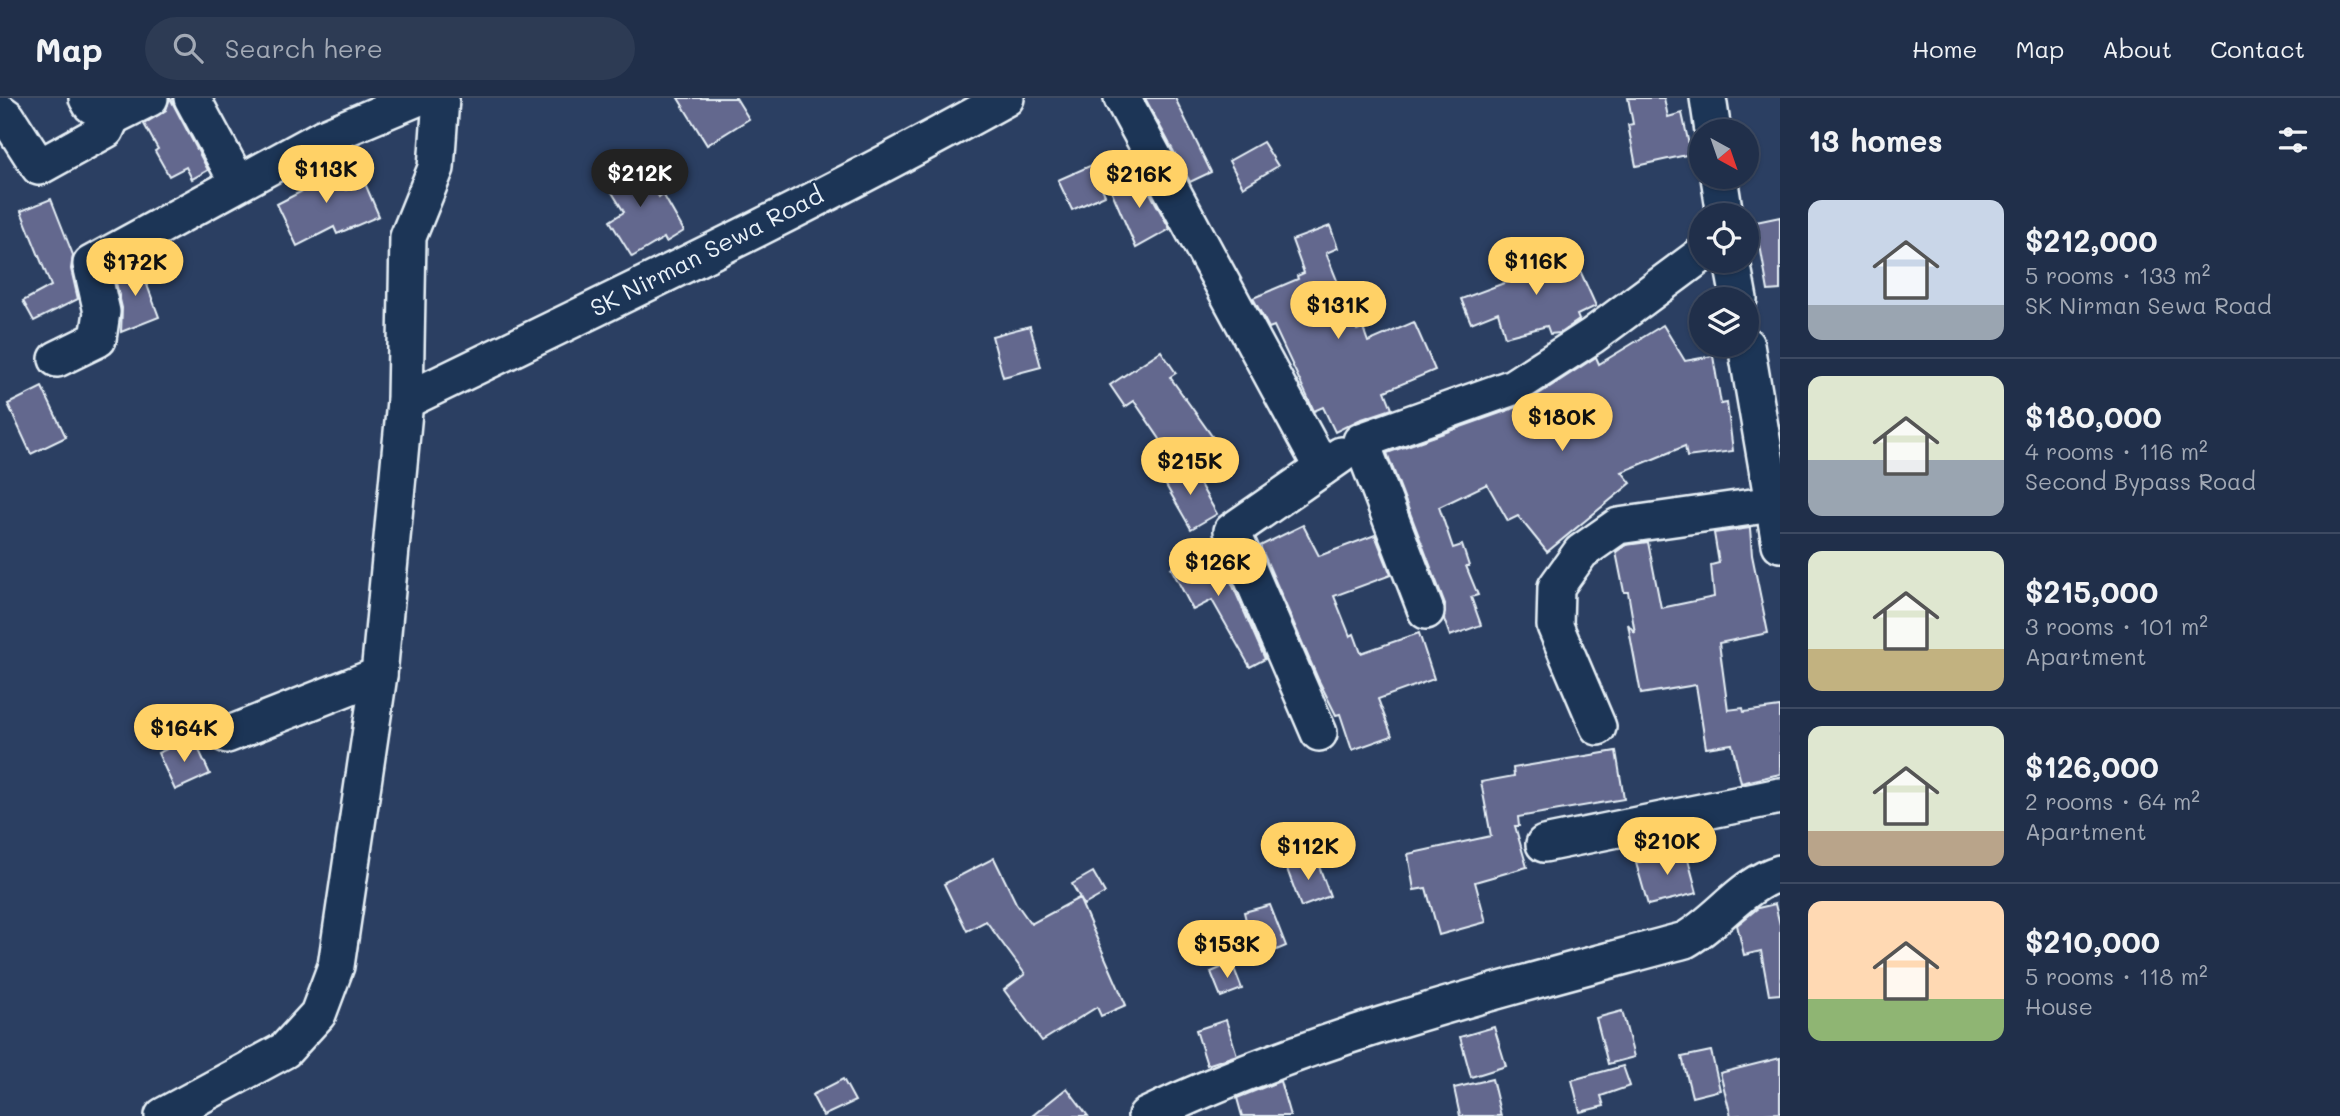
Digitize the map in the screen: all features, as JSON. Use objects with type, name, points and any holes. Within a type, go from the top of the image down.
[{"type":"street","points":[[0,112],[7,117],[39,167],[106,130],[99,107],[150,98]]},
{"type":"street","points":[[192,98],[238,183]]},
{"type":"street","points":[[57,359],[98,339],[102,312],[91,264],[322,138],[417,98]]},
{"type":"street","points":[[163,1116],[285,1050],[318,1014],[336,966],[379,675],[405,401],[408,237],[436,168],[441,98]]},
{"type":"street","name":"SK Nirman Sewa Road","points":[[405,401],[666,274],[1006,98]]},
{"type":"street","points":[[1122,98],[1322,468]]},
{"type":"street","points":[[1708,98],[1711,119]]},
{"type":"street","points":[[1319,733],[1232,531],[1361,441],[1513,387],[1592,336],[1689,264]]},
{"type":"street","points":[[1748,357],[1780,544]]},
{"type":"street","points":[[1361,441],[1426,611]]},
{"type":"street","points":[[1598,727],[1555,626],[1556,587],[1581,552],[1618,526],[1773,504]]},
{"type":"street","points":[[227,735],[379,675]]},
{"type":"street","points":[[1544,844],[1780,796]]},
{"type":"street","points":[[1146,1116],[1206,1087],[1285,1057],[1455,1002],[1685,940],[1701,931],[1762,878],[1780,873]]},
{"type":"building","points":[[170,98],[208,170],[192,179],[186,167],[169,176],[144,124],[166,110]]},
{"type":"building","points":[[678,98],[736,98],[749,119],[707,145]]},
{"type":"building","points":[[1145,98],[1175,98],[1211,172],[1190,182]]},
{"type":"building","points":[[1628,98],[1664,98],[1668,117],[1682,113],[1689,154],[1636,166],[1628,125],[1633,124]]},
{"type":"building","points":[[1263,142],[1278,166],[1243,187],[1229,161]]},
{"type":"building","points":[[635,156],[659,197],[663,194],[684,231],[666,242],[664,238],[632,257],[610,221],[624,212],[602,176]]},
{"type":"building","points":[[328,158],[346,190],[364,181],[379,216],[337,234],[334,227],[297,246],[277,204],[314,185],[305,170]]},
{"type":"building","points":[[1092,165],[1105,195],[1072,210],[1058,180]]},
{"type":"building","points":[[1139,173],[1170,229],[1136,248],[1109,185]]},
{"type":"building","points":[[51,199],[73,255],[71,269],[78,299],[34,321],[23,301],[51,286],[21,211]]},
{"type":"building","points":[[1780,217],[1780,290],[1768,291],[1759,239],[1759,221]]},
{"type":"building","points":[[1330,226],[1338,248],[1326,253],[1357,330],[1363,328],[1368,342],[1414,322],[1435,370],[1385,391],[1392,409],[1359,420],[1335,432],[1323,407],[1314,411],[1274,326],[1269,328],[1253,298],[1298,279],[1297,276],[1304,273],[1292,240]]},
{"type":"building","points":[[1569,246],[1596,306],[1577,315],[1579,320],[1560,333],[1550,334],[1547,326],[1505,337],[1498,312],[1471,323],[1461,299],[1526,275],[1522,267]]},
{"type":"building","points":[[138,261],[159,317],[121,332],[122,308],[114,274]]},
{"type":"building","points":[[1663,325],[1685,361],[1713,357],[1721,404],[1727,403],[1733,451],[1687,457],[1685,446],[1622,472],[1631,483],[1547,552],[1518,516],[1508,521],[1487,484],[1439,507],[1453,548],[1462,545],[1469,566],[1466,566],[1478,595],[1471,597],[1481,625],[1450,636],[1444,619],[1445,604],[1387,453],[1520,406],[1596,357],[1599,364]]},
{"type":"building","points":[[1030,326],[1041,367],[1003,377],[992,336]]},
{"type":"building","points":[[1161,351],[1176,373],[1170,377],[1214,439],[1177,464],[1134,401],[1125,407],[1110,385]]},
{"type":"building","points":[[42,387],[66,437],[31,454],[8,404]]},
{"type":"building","points":[[1189,465],[1217,514],[1191,529],[1163,480]]},
{"type":"building","points":[[1303,525],[1319,556],[1375,535],[1391,575],[1334,596],[1350,636],[1354,634],[1361,653],[1419,633],[1434,679],[1378,699],[1392,736],[1352,750],[1340,714],[1336,715],[1318,679],[1260,546]]},
{"type":"building","points":[[1750,528],[1752,555],[1768,633],[1719,643],[1728,710],[1743,708],[1744,712],[1780,707],[1780,774],[1741,783],[1732,744],[1706,748],[1696,685],[1641,694],[1628,624],[1635,633],[1628,592],[1624,592],[1616,552],[1626,545],[1648,542],[1661,608],[1714,597],[1711,565],[1719,563],[1714,533]]},
{"type":"building","points":[[1215,545],[1265,659],[1250,667],[1212,600],[1193,610],[1171,568]]},
{"type":"building","points":[[193,737],[210,774],[175,790],[158,753]]},
{"type":"building","points":[[1616,751],[1624,799],[1518,817],[1519,826],[1515,826],[1527,867],[1475,882],[1486,922],[1439,935],[1426,888],[1414,890],[1408,854],[1491,836],[1481,782],[1514,776],[1513,768]]},
{"type":"building","points":[[1685,848],[1697,893],[1648,905],[1636,863]]},
{"type":"building","points":[[994,858],[1016,903],[1031,924],[1079,898],[1126,1005],[1101,1016],[1097,1007],[1042,1041],[1004,990],[1025,974],[986,921],[967,931],[944,884]]},
{"type":"building","points":[[1316,858],[1330,896],[1301,907],[1287,869]]},
{"type":"building","points":[[1093,872],[1105,893],[1084,905],[1072,884]]},
{"type":"building","points":[[1775,904],[1780,925],[1780,994],[1769,995],[1761,951],[1744,955],[1737,925],[1758,908]]},
{"type":"building","points":[[1270,905],[1286,946],[1255,959],[1244,912]]},
{"type":"building","points":[[1232,963],[1242,989],[1221,997],[1211,972]]},
{"type":"building","points":[[1622,1011],[1634,1057],[1608,1064],[1596,1018]]},
{"type":"building","points":[[1226,1020],[1237,1055],[1207,1065],[1196,1030]]},
{"type":"building","points":[[1494,1027],[1506,1066],[1471,1077],[1460,1037]]},
{"type":"building","points":[[1711,1051],[1720,1090],[1692,1097],[1682,1057]]},
{"type":"building","points":[[1780,1058],[1780,1113],[1731,1116],[1720,1073]]},
{"type":"building","points":[[1623,1066],[1630,1086],[1601,1096],[1604,1106],[1580,1112],[1572,1080]]},
{"type":"building","points":[[843,1079],[855,1101],[823,1116],[812,1095]]},
{"type":"building","points":[[1492,1079],[1501,1116],[1460,1116],[1454,1088]]},
{"type":"building","points":[[1280,1081],[1290,1116],[1242,1116],[1237,1098]]},
{"type":"building","points":[[1067,1088],[1088,1116],[1032,1116]]}]
